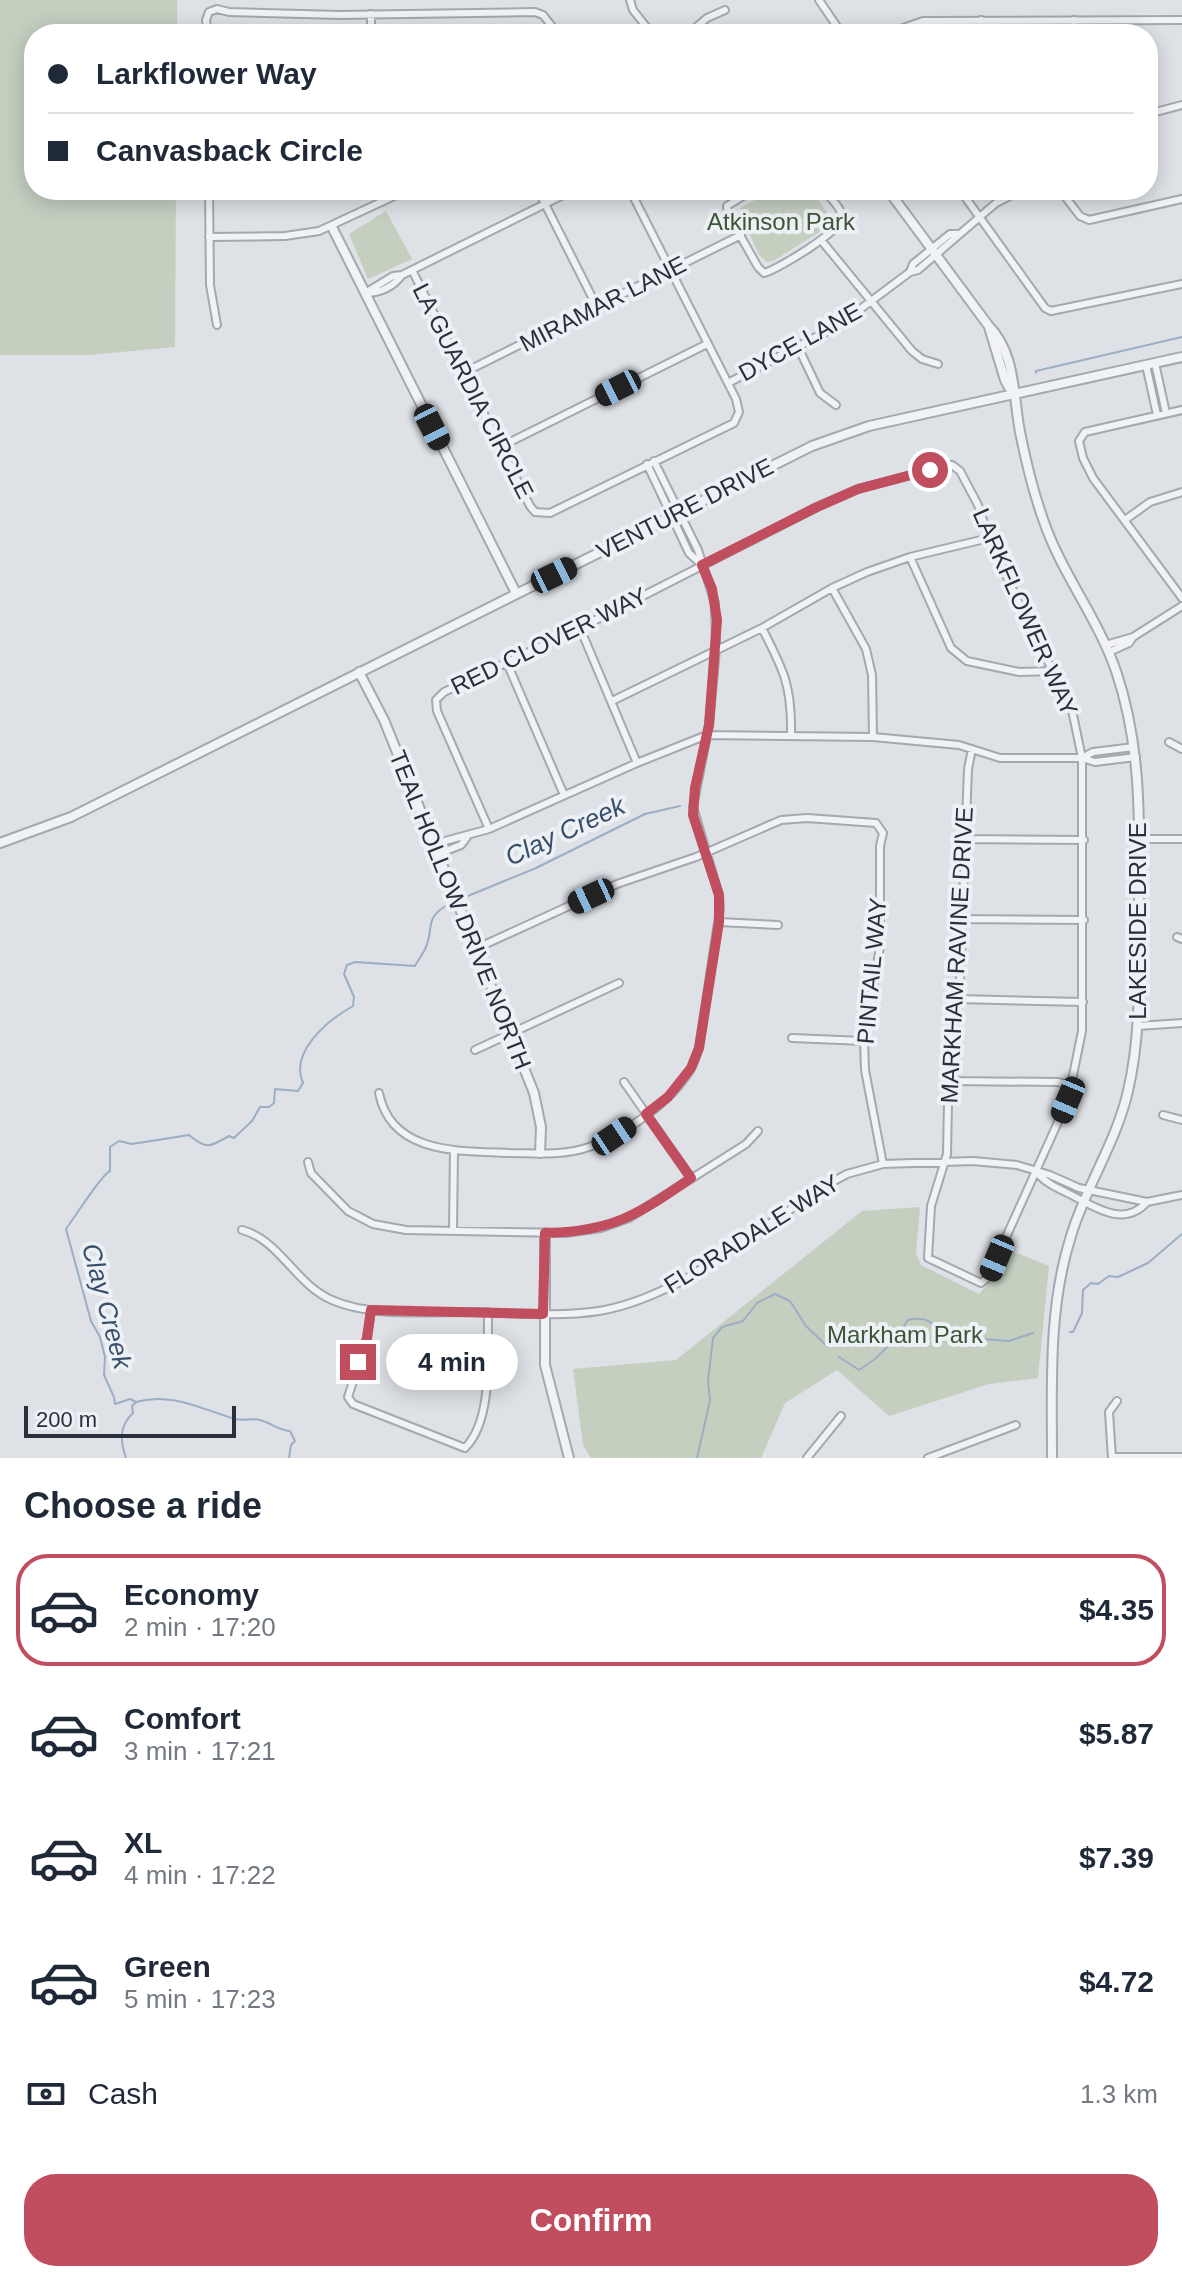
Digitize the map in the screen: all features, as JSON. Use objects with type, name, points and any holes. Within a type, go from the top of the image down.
[{"type":"street","points":[[630,0],[633,10],[644,24]]},
{"type":"street","points":[[819,0],[835,24]]},
{"type":"street","points":[[207,24],[209,12],[217,9],[229,12],[340,15],[535,12],[543,15],[550,24]]},
{"type":"street","points":[[700,24],[725,10]]},
{"type":"street","points":[[371,14],[371,24]]},
{"type":"street","points":[[914,24],[923,21],[981,20],[1182,20]]},
{"type":"street","points":[[1158,111],[1182,105]]},
{"type":"street","points":[[1068,200],[1080,216],[1089,220],[1182,199]]},
{"type":"street","points":[[209,200],[210,285],[217,325]]},
{"type":"street","points":[[209,237],[300,234],[332,227],[386,200]]},
{"type":"street","points":[[543,200],[597,307]]},
{"type":"street","points":[[365,293],[393,276],[402,275],[553,200]]},
{"type":"street","name":"LA GUARDIA CIRCLE","points":[[412,270],[530,506],[535,512],[550,513],[734,423],[739,407],[635,200]]},
{"type":"street","points":[[737,200],[727,206],[728,214],[764,273],[772,271],[839,226],[842,218],[840,210],[832,200]]},
{"type":"street","name":"LAKESIDE DRIVE","points":[[896,200],[1000,337],[1013,378],[1012,394],[1032,486],[1059,557],[1108,649],[1125,698],[1136,757],[1138,1026],[1123,1109],[1111,1145],[1070,1239],[1056,1300],[1052,1355],[1052,1458]]},
{"type":"street","points":[[967,200],[1045,308],[1051,311],[1182,284]]},
{"type":"street","points":[[934,251],[950,234],[958,234],[1002,200]]},
{"type":"street","points":[[332,227],[516,593]]},
{"type":"street","name":"MIRAMAR LANE","points":[[465,372],[741,235]]},
{"type":"street","points":[[821,240],[912,351],[922,359],[938,364]]},
{"type":"street","name":"DYCE LANE","points":[[728,383],[839,325],[910,272],[913,264],[934,251]]},
{"type":"street","points":[[500,447],[707,344]]},
{"type":"street","points":[[798,347],[820,393],[836,405]]},
{"type":"street","name":"VENTURE DRIVE","points":[[0,843],[71,817],[801,451],[846,433],[1182,357]]},
{"type":"street","points":[[1150,364],[1166,413]]},
{"type":"street","points":[[1150,364],[1157,415]]},
{"type":"street","points":[[1182,410],[1080,435],[1080,449],[1093,478],[1182,598]]},
{"type":"street","points":[[379,1093],[382,1111],[402,1131],[425,1144],[454,1151],[540,1153],[587,1148],[614,1136],[668,1097],[691,1068],[699,1048],[719,922],[719,895],[693,807],[707,735],[716,649],[715,603],[702,565],[689,553],[675,514],[650,463]]},
{"type":"street","name":"LARKFLOWER WAY","points":[[702,565],[858,489],[940,465],[952,465],[960,471],[1072,710],[1082,758],[1082,1031],[1072,1086],[1036,1173]]},
{"type":"street","points":[[1125,520],[1150,502],[1182,492]]},
{"type":"street","points":[[612,701],[762,628],[867,572],[910,557],[989,538]]},
{"type":"street","points":[[910,557],[951,648],[967,661],[1019,672],[1054,671]]},
{"type":"street","name":"RED CLOVER WAY","points":[[489,829],[437,711],[436,700],[444,692],[580,628],[702,565]]},
{"type":"street","points":[[832,588],[866,649],[872,675],[873,737]]},
{"type":"street","points":[[1108,649],[1129,643],[1133,637],[1182,606]]},
{"type":"street","points":[[580,628],[637,763]]},
{"type":"street","points":[[762,628],[787,679],[791,735]]},
{"type":"street","points":[[507,663],[564,795]]},
{"type":"street","name":"TEAL HOLLOW DRIVE NORTH","points":[[359,672],[384,720],[539,1112],[540,1153]]},
{"type":"street","points":[[434,844],[489,829],[707,735],[934,741],[1000,758],[1082,758],[1095,762],[1136,757]]},
{"type":"street","points":[[1169,742],[1182,749]]},
{"type":"street","points":[[1082,758],[1093,752],[1134,747]]},
{"type":"street","name":"MARKHAM RAVINE DRIVE","points":[[972,749],[968,769],[957,999],[950,1039],[946,1162],[931,1206],[928,1258],[981,1283],[988,1277],[1036,1173]]},
{"type":"street","name":"PINTAIL WAY","points":[[705,854],[768,824],[793,818],[876,823],[880,826],[883,833],[880,846],[880,947],[864,1041],[865,1070],[883,1164]]},
{"type":"street","points":[[438,854],[461,845],[467,837]]},
{"type":"street","points":[[966,839],[1084,840]]},
{"type":"street","points":[[1139,839],[1182,839]]},
{"type":"street","points":[[475,949],[617,884],[705,854]]},
{"type":"street","points":[[963,919],[1084,920]]},
{"type":"street","points":[[719,922],[778,925]]},
{"type":"street","points":[[475,1050],[619,983]]},
{"type":"street","points":[[957,999],[1083,1002]]},
{"type":"street","points":[[1138,1026],[1182,1023]]},
{"type":"street","points":[[792,1038],[864,1041]]},
{"type":"street","points":[[948,1081],[1058,1082],[1072,1086]]},
{"type":"street","points":[[624,1082],[691,1178]]},
{"type":"street","points":[[1163,1115],[1182,1120]]},
{"type":"street","points":[[308,1162],[311,1173],[348,1211],[390,1228],[545,1233],[587,1231],[615,1224],[641,1212],[746,1144],[758,1131]]},
{"type":"street","points":[[453,1230],[454,1151]]},
{"type":"street","name":"FLORADALE WAY","points":[[242,1230],[258,1234],[297,1275],[321,1294],[346,1305],[371,1310],[543,1314],[600,1311],[650,1297],[684,1280],[832,1182],[847,1174],[883,1164],[946,1162],[1017,1165],[1090,1190],[1147,1202],[1182,1195]]},
{"type":"street","name":"FLORADALE WAY","points":[[1036,1173],[1046,1183],[1091,1207],[1115,1215],[1139,1210],[1147,1202]]},
{"type":"street","points":[[545,1233],[545,1365],[569,1458]]},
{"type":"street","points":[[371,1310],[367,1338],[348,1397],[353,1404],[465,1448],[473,1439],[485,1404],[488,1312]]},
{"type":"street","points":[[1117,1401],[1109,1412],[1112,1458],[1182,1457]]},
{"type":"street","points":[[807,1458],[841,1416]]},
{"type":"street","points":[[928,1458],[1016,1425]]},
{"type":"green space","points":[[0,0],[177,0],[177,24],[24,24],[24,200],[176,200],[175,347],[89,355],[0,355]]},
{"type":"green space","name":"Atkinson Park","points":[[755,200],[819,200],[830,217],[818,233],[767,262],[759,255],[740,213],[741,207]]},
{"type":"green space","points":[[386,211],[412,259],[368,279],[349,234]]},
{"type":"green space","name":"Markham Park","points":[[920,1207],[916,1253],[921,1265],[979,1294],[1000,1270],[1009,1250],[1049,1266],[1038,1378],[989,1384],[889,1416],[837,1370],[785,1403],[761,1458],[591,1458],[583,1445],[573,1369],[676,1360],[862,1211]]},
{"type":"waterway","name":"Clay Creek","points":[[1036,373],[1182,337]]},
{"type":"waterway","name":"Clay Creek","points":[[468,896],[536,868],[645,814],[680,806]]},
{"type":"waterway","name":"Clay Creek","points":[[136,1402],[130,1399],[115,1404],[104,1375],[105,1357],[100,1337],[91,1321],[66,1229],[94,1188],[110,1171],[110,1147],[119,1141],[132,1144],[189,1135],[204,1145],[217,1143],[229,1136],[234,1138],[252,1121],[260,1107],[269,1107],[274,1103],[275,1089],[298,1091],[303,1083],[301,1060],[313,1038],[353,1006],[354,997],[344,974],[347,965],[355,962],[415,966],[426,947],[432,919],[447,905]]},
{"type":"waterway","points":[[1070,1332],[1073,1332],[1082,1313],[1083,1290],[1091,1283],[1098,1284],[1109,1276],[1118,1277],[1148,1263],[1182,1234]]},
{"type":"waterway","points":[[697,1458],[710,1400],[708,1381],[713,1338],[722,1327],[743,1321],[757,1303],[775,1294],[790,1301],[806,1326],[828,1347]]},
{"type":"waterway","points":[[839,1357],[859,1370],[893,1341],[908,1320],[915,1319],[929,1321],[944,1336],[1009,1341],[1033,1333]]},
{"type":"waterway","points":[[126,1458],[122,1434],[125,1423],[133,1413],[132,1406],[149,1399],[174,1400],[235,1419],[260,1420],[290,1431],[295,1441],[291,1445],[289,1458]]},
{"type":"route","points":[[358,1362],[367,1338],[371,1310],[543,1314],[545,1233],[587,1231],[615,1224],[641,1212],[691,1178],[646,1114],[681,1083],[699,1048],[719,922],[719,895],[693,815],[695,788],[709,725],[716,649],[715,603],[702,565],[858,489],[930,470]]}]
